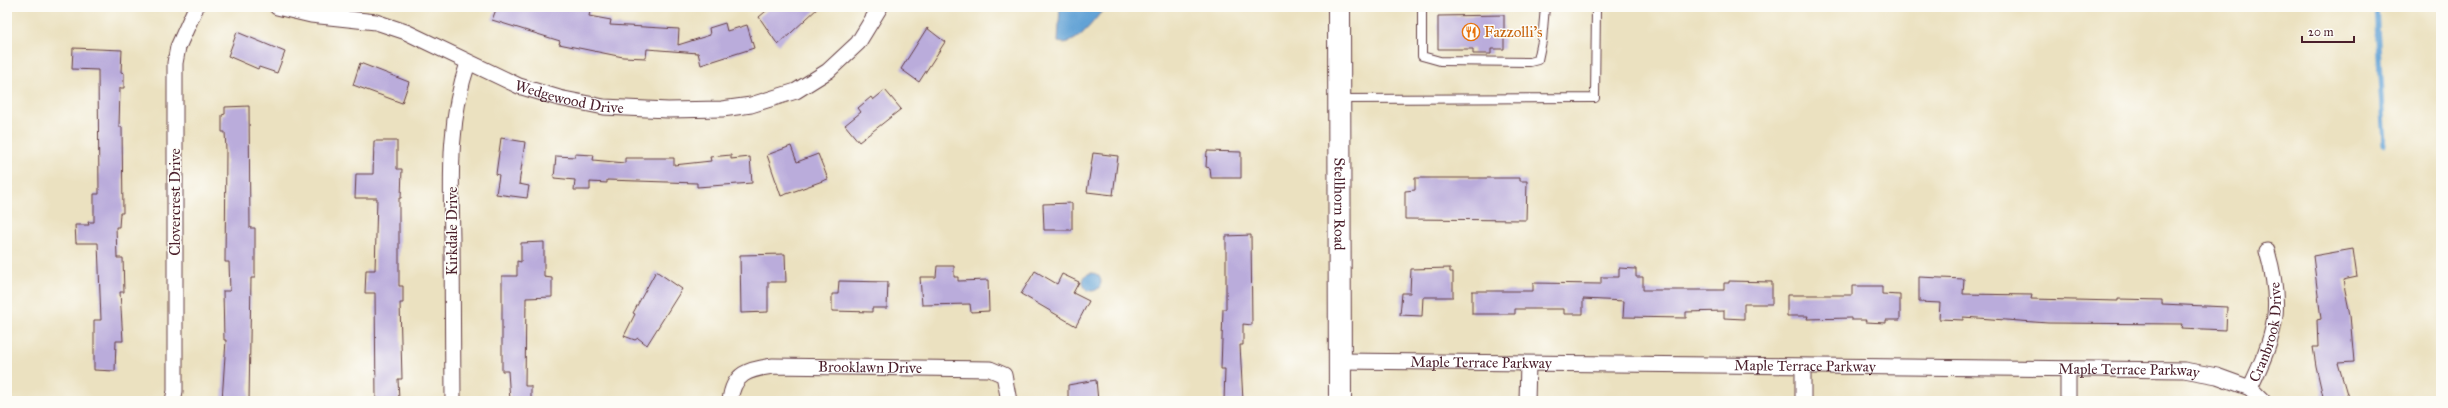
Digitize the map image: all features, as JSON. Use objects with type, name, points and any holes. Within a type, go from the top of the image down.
[{"type":"main road","name":"Stellhorn Road","points":[[1339,7],[1340,401]]},
{"type":"street","name":"Clovercrest Drive","points":[[173,401],[175,391],[176,325],[175,63],[178,46],[196,7]]},
{"type":"street","name":"Wedgewood Drive","points":[[277,7],[311,15],[376,22],[406,32],[468,63],[519,86],[559,98],[604,107],[668,110],[722,109],[752,105],[796,91],[828,71],[858,42],[880,7]]},
{"type":"street","name":"Kirkdale Drive","points":[[453,401],[451,183],[454,120],[459,89],[468,63]]},
{"type":"street","name":"Cranbrook Drive","points":[[2250,388],[2268,349],[2277,306],[2275,278],[2267,251]]},
{"type":"street","name":"Maple Terrace Parkway","points":[[1340,361],[2184,370],[2217,376],[2250,388],[2263,401]]},
{"type":"street","points":[[1527,401],[1528,364]]},
{"type":"street","name":"Brooklawn Drive","points":[[730,401],[731,392],[738,378],[752,369],[773,366],[990,369],[1004,375],[1009,401]]},
{"type":"street","points":[[1802,401],[1803,367]]},
{"type":"street","points":[[2068,369],[2068,401]]},
{"type":"lane","points":[[1422,7],[1422,56],[1440,61],[1530,62],[1538,60],[1542,41],[1544,7]]},
{"type":"lane","points":[[1340,99],[1595,98],[1596,7]]},
{"type":"water","points":[[1060,7],[1106,7],[1085,31],[1072,41],[1065,43],[1058,42]]},
{"type":"water","points":[[1088,273],[1096,273],[1101,278],[1099,289],[1096,291],[1088,291],[1083,286],[1083,278]]},
{"type":"building","points":[[497,7],[591,7],[589,16],[611,20],[610,25],[679,29],[678,45],[710,35],[709,28],[725,23],[727,31],[747,25],[754,48],[701,65],[698,53],[647,49],[646,58],[623,57],[559,44],[560,41],[492,20]]},
{"type":"building","points":[[771,7],[819,7],[778,45],[759,17]]},
{"type":"building","name":"Fazzolli's","points":[[1504,15],[1504,49],[1491,49],[1491,54],[1473,54],[1473,49],[1438,49],[1438,16]]},
{"type":"building","points":[[927,28],[945,42],[919,82],[901,69]]},
{"type":"building","points":[[237,32],[285,52],[277,73],[259,67],[258,69],[228,56]]},
{"type":"building","points":[[73,48],[122,50],[121,72],[124,73],[124,88],[120,88],[119,127],[122,127],[123,213],[120,213],[119,227],[116,227],[117,258],[123,258],[124,292],[120,292],[123,341],[116,341],[115,371],[94,370],[94,320],[101,320],[98,243],[76,243],[75,225],[89,225],[88,222],[94,222],[94,194],[99,194],[98,70],[72,69]]},
{"type":"building","points":[[360,63],[409,82],[402,103],[353,85]]},
{"type":"building","points":[[885,90],[901,109],[859,142],[845,125],[861,112],[858,108],[871,97],[873,100]]},
{"type":"building","points":[[249,106],[250,228],[255,228],[255,278],[251,278],[249,401],[222,401],[226,340],[224,340],[223,291],[230,291],[229,262],[225,262],[226,150],[225,132],[222,132],[222,115],[225,114],[225,107]]},
{"type":"building","points":[[501,138],[525,142],[519,184],[529,186],[527,198],[496,194],[499,175],[496,174]]},
{"type":"building","points":[[374,141],[397,141],[397,169],[402,169],[401,198],[399,198],[399,286],[403,286],[403,303],[400,303],[402,379],[398,379],[399,401],[376,401],[375,293],[365,293],[366,270],[375,270],[377,198],[355,198],[356,174],[373,174]]},
{"type":"building","points":[[791,146],[797,162],[818,154],[828,179],[781,196],[767,155]]},
{"type":"building","points":[[1207,151],[1241,152],[1241,178],[1211,178],[1210,168],[1206,167]]},
{"type":"building","points":[[1093,153],[1118,156],[1113,195],[1087,192]]},
{"type":"building","points":[[575,154],[594,155],[593,160],[625,163],[625,158],[674,158],[674,165],[711,161],[710,157],[731,155],[731,159],[750,157],[752,183],[697,187],[697,183],[607,180],[607,183],[590,182],[590,190],[574,190],[575,180],[554,178],[556,156],[575,157]]},
{"type":"building","points":[[1415,178],[1520,178],[1520,181],[1527,181],[1526,220],[1405,219],[1405,191],[1415,190]]},
{"type":"building","points":[[1072,203],[1072,230],[1044,230],[1043,204]]},
{"type":"building","points":[[1251,235],[1252,325],[1243,324],[1243,345],[1240,345],[1243,401],[1224,401],[1225,369],[1221,369],[1223,309],[1226,309],[1226,236]]},
{"type":"building","points":[[544,242],[544,277],[552,278],[552,297],[526,298],[525,386],[531,386],[531,401],[510,401],[508,371],[502,371],[502,276],[517,276],[517,261],[521,262],[521,243]]},
{"type":"building","points":[[2353,249],[2357,277],[2343,280],[2350,315],[2354,362],[2338,363],[2349,401],[2324,401],[2313,347],[2318,347],[2317,320],[2321,319],[2313,256]]},
{"type":"building","points":[[785,254],[786,282],[768,282],[768,312],[741,313],[740,255]]},
{"type":"building","points":[[937,266],[954,266],[954,277],[958,277],[958,281],[988,280],[989,311],[971,312],[970,304],[922,305],[920,277],[936,277]]},
{"type":"building","points":[[1450,268],[1450,272],[1453,272],[1453,297],[1423,297],[1422,316],[1400,315],[1402,293],[1410,293],[1411,269]]},
{"type":"building","points":[[1619,268],[1636,269],[1636,277],[1643,277],[1643,290],[1724,290],[1724,283],[1729,283],[1729,281],[1772,282],[1772,304],[1744,304],[1744,319],[1724,318],[1724,311],[1686,312],[1686,318],[1623,317],[1624,301],[1583,299],[1583,314],[1564,314],[1564,309],[1515,309],[1515,314],[1472,314],[1472,291],[1533,291],[1533,283],[1601,284],[1601,277],[1619,277]]},
{"type":"building","points":[[656,271],[682,289],[647,345],[638,338],[635,340],[624,336],[635,314],[633,313]]},
{"type":"building","points":[[1035,271],[1057,284],[1062,274],[1079,282],[1073,293],[1089,301],[1076,326],[1021,294]]},
{"type":"building","points":[[1919,277],[1964,279],[1963,294],[2032,295],[2031,299],[2118,301],[2118,299],[2162,300],[2162,304],[2227,307],[2226,330],[2181,328],[2182,324],[2048,323],[1963,317],[1963,320],[1939,319],[1940,303],[1919,302]]},
{"type":"building","points":[[839,281],[888,282],[887,308],[872,308],[872,312],[832,311],[832,294],[838,294]]},
{"type":"building","points":[[1852,286],[1882,286],[1882,294],[1900,295],[1900,320],[1886,320],[1886,323],[1865,322],[1866,320],[1851,320],[1851,318],[1807,319],[1808,316],[1787,316],[1787,295],[1852,295]]},
{"type":"building","points":[[1096,380],[1098,401],[1068,401],[1068,385]]},
{"type":"waterway","points":[[2376,7],[2384,144]]},
{"type":"place","name":"Fazzolli's","points":[[1471,32]]}]
